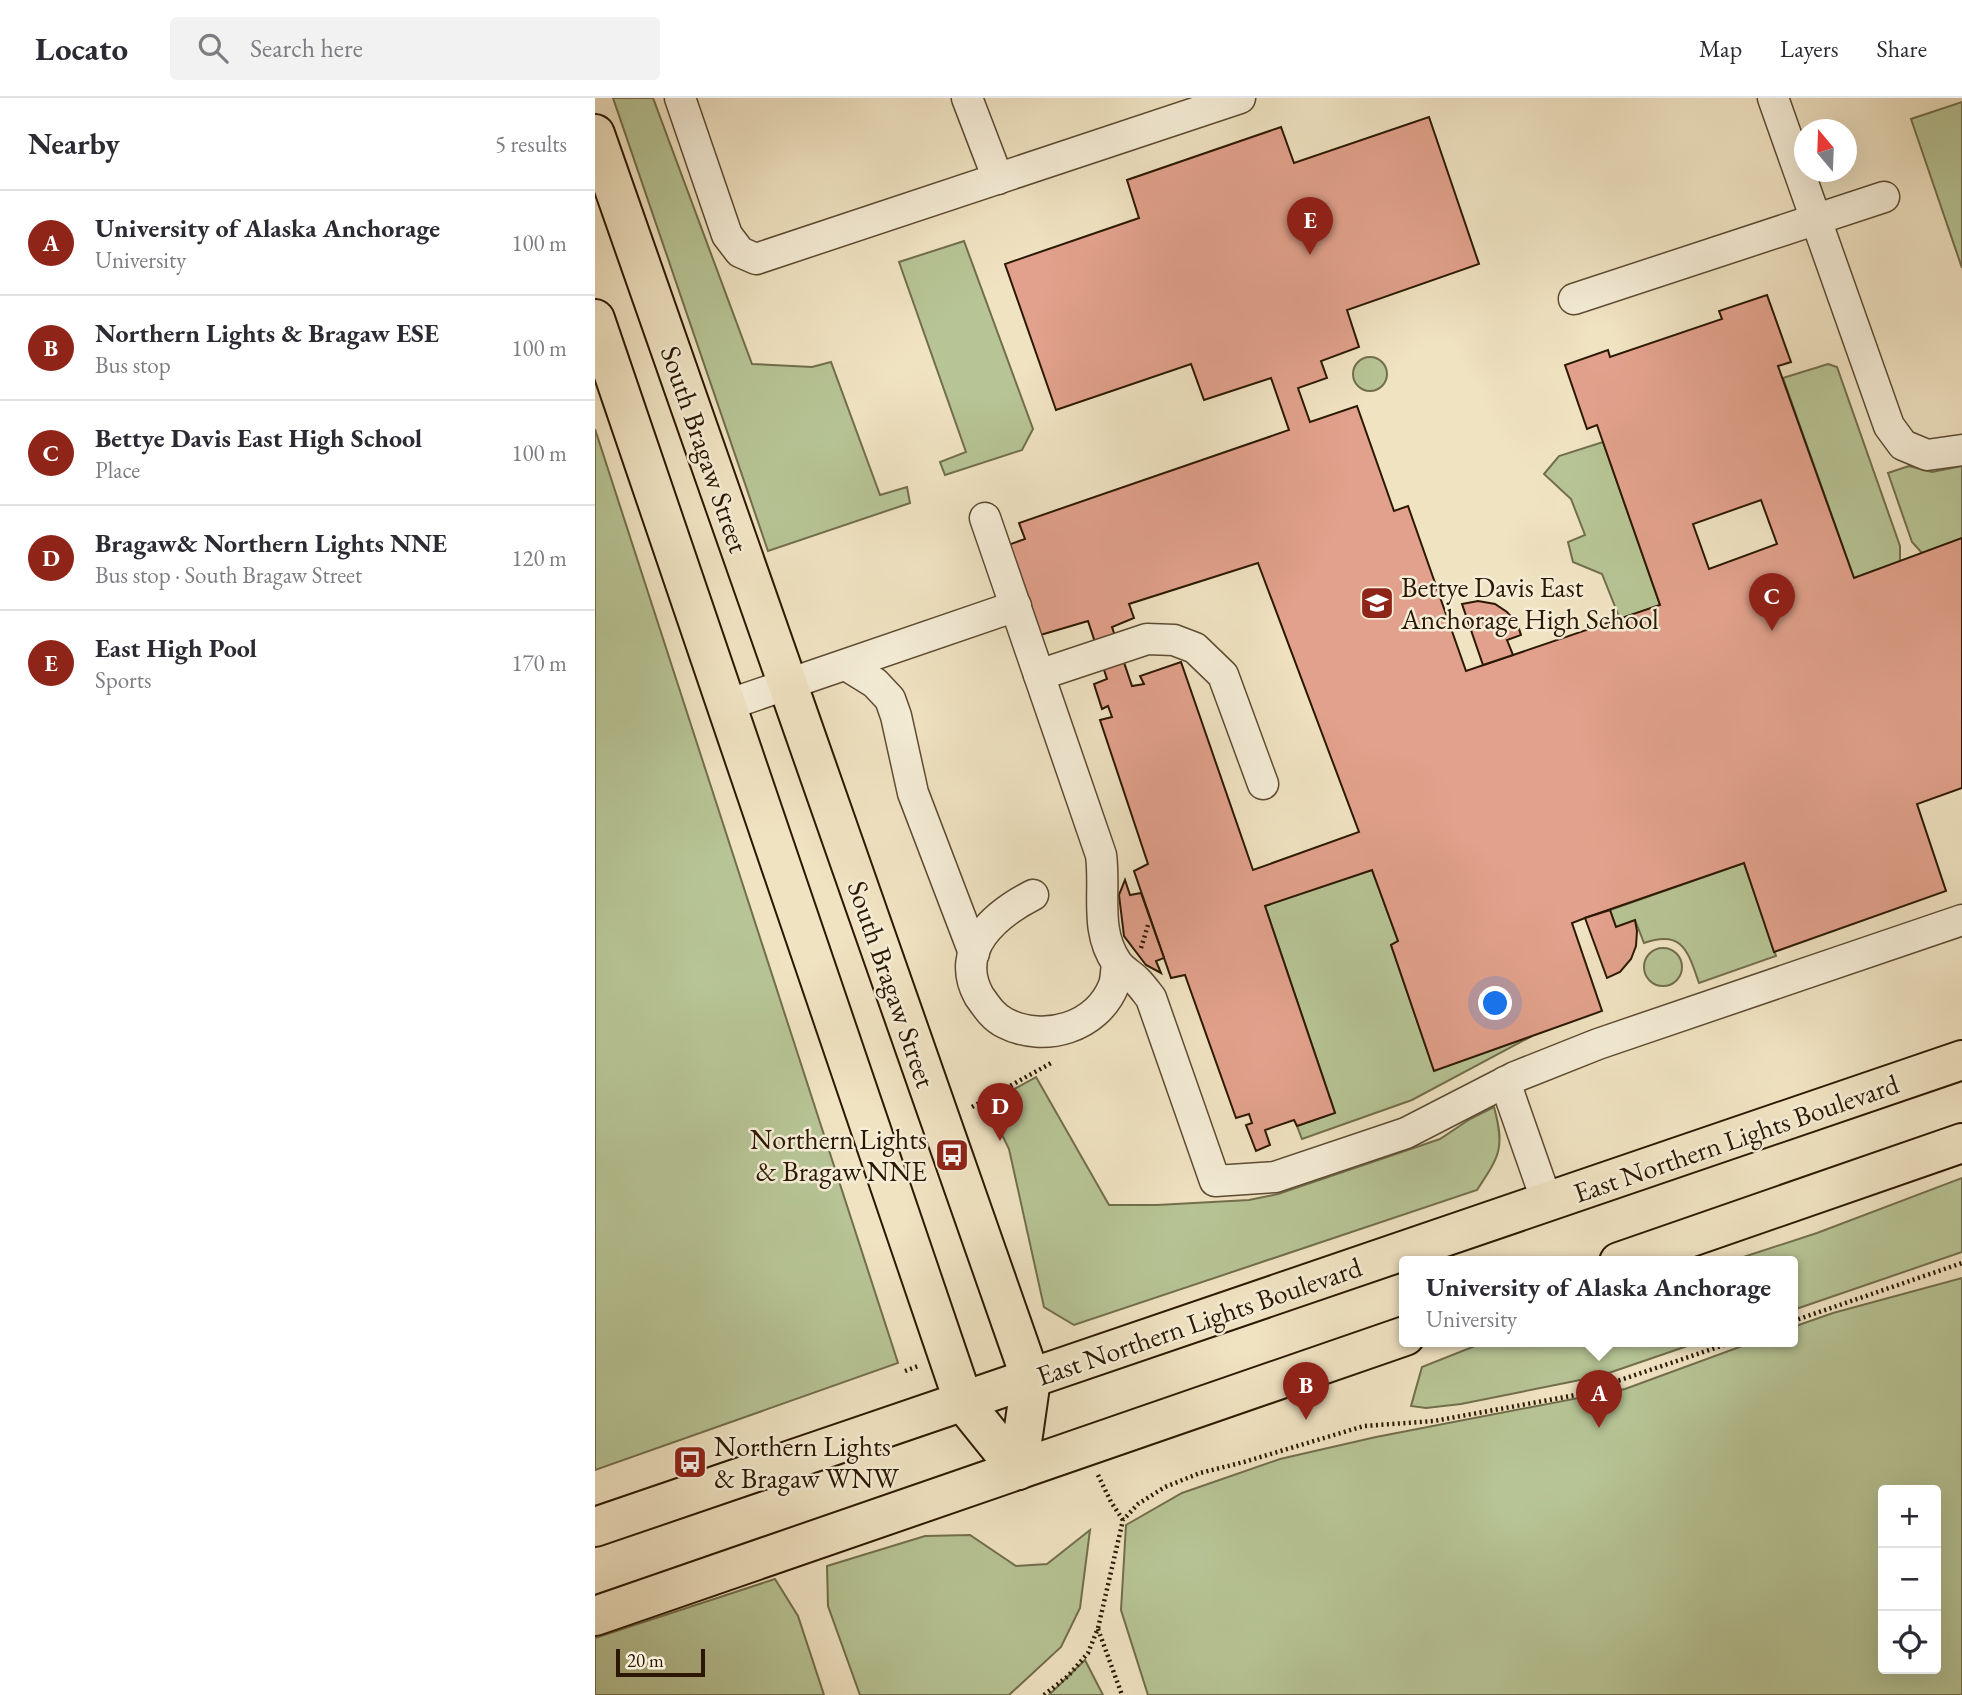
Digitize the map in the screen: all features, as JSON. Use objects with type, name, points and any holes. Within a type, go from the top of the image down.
[{"type":"main road","name":"South Bragaw Street","points":[[595,134],[1031,1379],[1018,1470]]},
{"type":"main road","points":[[595,319],[964,1403],[1018,1470]]},
{"type":"main road","name":"East Northern Lights Boulevard","points":[[595,1527],[1962,1060]]},
{"type":"main road","points":[[1636,1256],[1962,1143]]},
{"type":"main road","points":[[595,1616],[1399,1338]]},
{"type":"lane","points":[[680,98],[727,235],[740,252],[756,259],[1240,98]]},
{"type":"lane","points":[[967,98],[998,179]]},
{"type":"lane","points":[[1773,98],[1889,426],[1903,445],[1927,455],[1962,450]]},
{"type":"lane","points":[[1574,299],[1884,197]]},
{"type":"lane","points":[[985,517],[1101,855],[1103,931],[1117,964],[1139,983],[1151,998],[1215,1181],[1275,1177],[1406,1133],[1505,1082],[1598,1044],[1962,920]]},
{"type":"lane","points":[[727,705],[1016,606]]},
{"type":"lane","points":[[1039,675],[1147,639],[1174,640],[1195,648],[1223,675],[1263,784]]},
{"type":"lane","points":[[846,665],[875,683],[890,699],[897,716],[913,793],[974,953]]},
{"type":"lane","points":[[1033,895],[1011,907],[991,923],[974,953],[972,970],[976,989],[987,1008],[1003,1022],[1025,1030],[1050,1033],[1074,1026],[1091,1016],[1104,1002],[1114,984],[1117,964]]},
{"type":"lane","points":[[1505,1082],[1547,1202]]},
{"type":"path","points":[[1798,1319],[1962,1263]]},
{"type":"path","points":[[1044,1695],[1068,1676],[1088,1653],[1098,1628],[1123,1520],[1138,1504],[1165,1488],[1200,1473],[1364,1426],[1444,1420],[1576,1395],[1718,1347]]},
{"type":"path","points":[[1098,1474],[1123,1520]]},
{"type":"path","points":[[1098,1628],[1122,1695]]},
{"type":"green space","points":[[613,98],[653,98],[752,364],[812,367],[831,362],[880,495],[907,487],[910,503],[768,551]]},
{"type":"green space","points":[[1962,102],[1962,268],[1911,119]]},
{"type":"green space","points":[[964,241],[1033,429],[1022,450],[945,475],[940,462],[966,452],[899,262]]},
{"type":"green space","points":[[1370,357],[1382,362],[1387,374],[1382,386],[1370,391],[1358,386],[1353,374],[1358,362]]},
{"type":"green space","points":[[1828,364],[1837,367],[1900,546],[1900,562],[1854,578],[1783,378]]},
{"type":"green space","points":[[595,429],[898,1363],[595,1470]]},
{"type":"green space","points":[[1603,442],[1660,605],[1620,619],[1602,574],[1573,562],[1568,542],[1585,535],[1571,499],[1544,474],[1559,456]]},
{"type":"green space","points":[[1909,466],[1932,472],[1962,466],[1962,538],[1922,553],[1912,542],[1888,473]]},
{"type":"green space","points":[[1744,863],[1776,956],[1699,983],[1687,953],[1676,941],[1657,939],[1644,943],[1635,920],[1616,927],[1610,910]]},
{"type":"green space","points":[[1372,870],[1398,941],[1391,945],[1433,1067],[1532,1036],[1412,1100],[1302,1139],[1297,1126],[1335,1113],[1265,906]]},
{"type":"green space","points":[[1663,948],[1676,954],[1682,967],[1676,980],[1663,986],[1650,980],[1644,967],[1650,954]]},
{"type":"green space","points":[[1036,1077],[1109,1205],[1249,1200],[1278,1194],[1440,1139],[1494,1107],[1500,1142],[1491,1168],[1477,1190],[1074,1325],[1044,1307],[1009,1149],[987,1104]]},
{"type":"green space","points":[[1962,1178],[1962,1252],[1798,1308],[1798,1256],[1746,1256],[1817,1233]]},
{"type":"green space","points":[[1962,1278],[1962,1695],[1148,1695],[1121,1610],[1126,1525],[1182,1493],[1280,1459],[1376,1437],[1625,1389],[1739,1347],[1798,1347],[1798,1325]]},
{"type":"green space","points":[[1472,1347],[1684,1347],[1600,1376],[1461,1404],[1426,1408],[1411,1406],[1422,1367]]},
{"type":"green space","points":[[1090,1530],[1080,1608],[1061,1647],[1009,1695],[860,1695],[828,1606],[827,1566],[925,1536],[970,1535],[1016,1566],[1047,1564]]},
{"type":"green space","points":[[775,1579],[798,1616],[824,1695],[595,1695],[595,1638]]},
{"type":"green space","points":[[1085,1660],[1103,1695],[1049,1695]]},
{"type":"building","points":[[1429,117],[1479,264],[1347,310],[1359,347],[1321,361],[1327,378],[1298,388],[1310,422],[1357,406],[1394,511],[1408,506],[1466,671],[1660,605],[1597,425],[1587,429],[1565,365],[1608,350],[1610,357],[1722,319],[1719,311],[1767,295],[1791,362],[1778,366],[1854,578],[1962,538],[1962,788],[1917,804],[1946,891],[1774,952],[1744,863],[1585,918],[1572,923],[1602,1011],[1434,1071],[1391,945],[1398,941],[1372,870],[1265,906],[1335,1113],[1297,1126],[1294,1120],[1265,1130],[1270,1145],[1256,1151],[1246,1125],[1252,1123],[1249,1114],[1236,1118],[1185,975],[1171,978],[1134,871],[1148,864],[1100,720],[1112,717],[1108,706],[1102,709],[1094,684],[1107,679],[1088,621],[1037,636],[1005,546],[1025,539],[1019,523],[1289,430],[1271,378],[1204,400],[1191,364],[1056,410],[1005,264],[1139,218],[1127,180],[1281,127],[1294,163]],"holes":[[[1761,500],[1777,544],[1709,569],[1693,524]],[[1258,563],[1359,832],[1253,870],[1181,662],[1140,676],[1144,684],[1132,686],[1112,627],[1134,618],[1129,604]]]},
{"type":"building","points":[[1478,601],[1495,604],[1517,623],[1521,635],[1507,640],[1513,655],[1483,665],[1462,604]]},
{"type":"building","points":[[1125,880],[1130,895],[1141,893],[1164,958],[1156,961],[1161,973],[1146,965],[1124,936],[1119,895]]},
{"type":"building","points":[[1610,910],[1616,927],[1635,920],[1637,931],[1636,946],[1631,959],[1620,972],[1607,978],[1585,918]]},
{"type":"place","name":"East High Pool","points":[[1310,255]]},
{"type":"place","name":"Bettye Davis East Anchorage High School","points":[[1377,603]]},
{"type":"place","name":"Bettye Davis East High School","points":[[1772,631]]},
{"type":"place","name":"Bragaw& Northern Lights NNE","points":[[1000,1141]]},
{"type":"place","name":"Northern Lights & Bragaw NNE","points":[[952,1155]]},
{"type":"place","name":"Northern Lights & Bragaw ESE","points":[[1306,1420]]},
{"type":"place","name":"University of Alaska Anchorage","points":[[1599,1428]]},
{"type":"place","name":"Northern Lights & Bragaw WNW","points":[[690,1462]]}]
